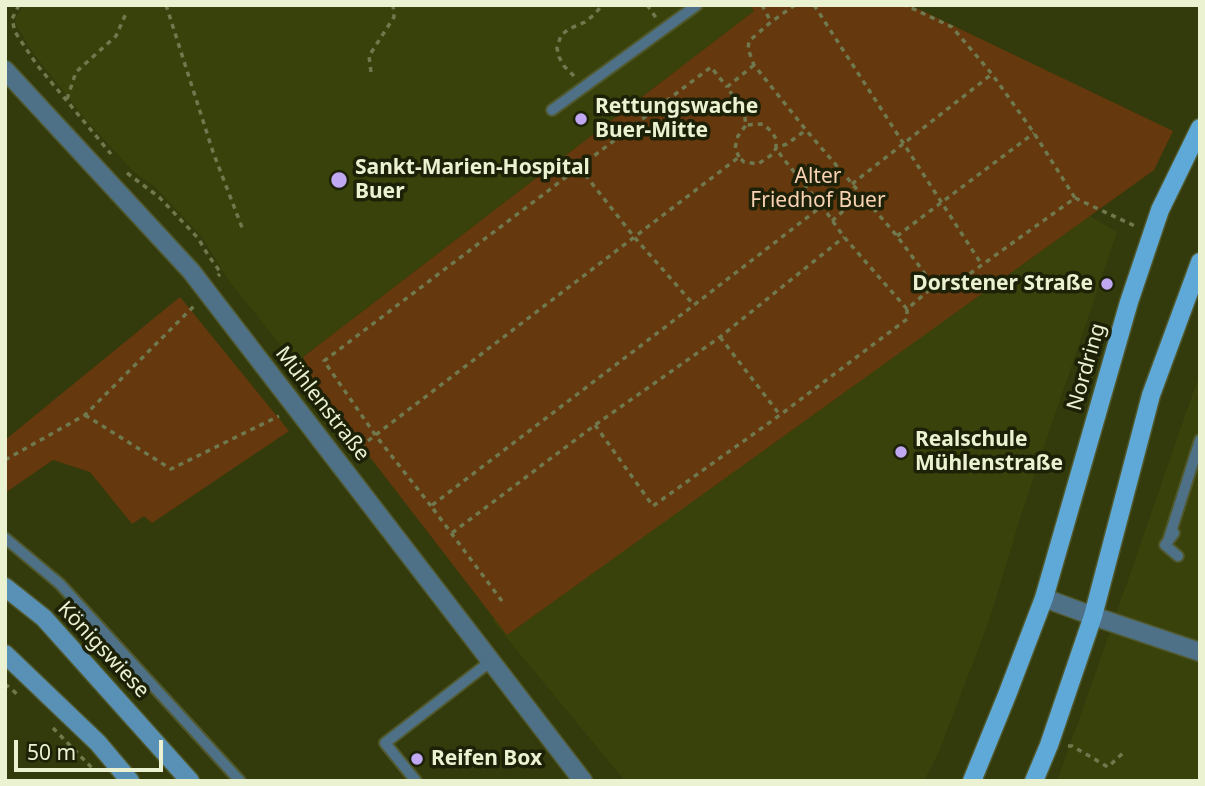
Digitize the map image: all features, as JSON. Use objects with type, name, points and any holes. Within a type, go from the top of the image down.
[{"type":"main road","name":"Nordring","points":[[972,781],[1044,598],[1129,302],[1160,210],[1200,128]]},
{"type":"main road","points":[[1034,781],[1049,746],[1093,617],[1151,395],[1200,262]]},
{"type":"main road","name":"Königswiese","points":[[5,587],[44,618],[190,781]]},
{"type":"main road","points":[[5,654],[98,743],[130,781]]},
{"type":"street","name":"Mühlenstraße","points":[[5,70],[191,271],[200,296],[296,407],[583,781]]},
{"type":"street","points":[[1044,598],[1200,652]]},
{"type":"lane","points":[[552,110],[697,5]]},
{"type":"lane","points":[[1178,556],[1165,545],[1172,535],[1195,474],[1200,440]]},
{"type":"lane","points":[[5,538],[60,584],[240,781]]},
{"type":"lane","points":[[415,781],[385,743],[491,661]]},
{"type":"path","points":[[19,5],[12,19],[15,32],[37,65],[115,159]]},
{"type":"path","points":[[166,5],[213,152],[243,230]]},
{"type":"path","points":[[370,72],[369,56],[394,17],[393,5]]},
{"type":"path","points":[[583,87],[564,66],[557,48],[561,35],[585,22],[602,5]]},
{"type":"path","points":[[762,5],[771,22]]},
{"type":"path","points":[[795,5],[749,41],[748,49],[754,65],[897,236],[934,286]]},
{"type":"path","points":[[814,5],[982,265]]},
{"type":"path","points":[[905,5],[952,27],[992,74],[1075,198],[1152,234]]},
{"type":"path","points":[[66,100],[76,72],[116,36],[127,11]]},
{"type":"path","points":[[727,86],[754,65]]},
{"type":"path","points":[[502,601],[376,436],[324,361],[711,67],[744,112],[746,125],[738,136],[735,148],[738,157],[744,162],[758,164],[773,155],[776,139],[763,124],[746,125]]},
{"type":"path","points":[[852,184],[992,74]]},
{"type":"path","points":[[776,148],[787,144],[806,130]]},
{"type":"path","points":[[897,236],[1034,133]]},
{"type":"path","points":[[595,425],[653,506],[908,319],[907,309],[844,237],[776,148]]},
{"type":"path","points":[[338,463],[738,157]]},
{"type":"path","points":[[579,167],[694,305]]},
{"type":"path","points":[[5,460],[85,415],[221,274],[198,238],[159,197],[123,169]]},
{"type":"path","points":[[832,220],[861,195]]},
{"type":"path","points":[[907,309],[934,286],[954,285],[1075,198]]},
{"type":"path","points":[[431,506],[822,206]]},
{"type":"path","points":[[452,533],[595,425],[720,337],[844,237]]},
{"type":"path","points":[[720,337],[780,415]]},
{"type":"path","points":[[85,415],[171,469],[296,407]]},
{"type":"path","points":[[5,684],[19,696]]},
{"type":"path","points":[[46,722],[95,771]]},
{"type":"path","points":[[1049,746],[1072,746],[1108,767],[1123,753]]},
{"type":"shaded area","name":"Sankt-Marien-Hospital Buer","points":[[24,5],[750,5],[754,11],[295,363],[229,281],[202,237],[155,187],[135,173],[86,120],[33,53],[15,23]]},
{"type":"shaded area","name":"Realschule Mühlenstraße","points":[[1074,207],[1117,232],[1021,515],[989,621],[938,754],[924,781],[625,781],[492,620],[544,597],[679,508],[840,396],[1017,247]]},
{"type":"shaded area","points":[[1200,373],[1200,781],[1057,781],[1099,663]]},
{"type":"green space","name":"Alter Friedhof Buer","points":[[750,5],[910,5],[1173,131],[1154,170],[507,635],[316,387],[303,357],[754,11]]},
{"type":"green space","points":[[180,297],[289,431],[152,523],[144,516],[132,524],[90,472],[53,460],[5,493],[5,440]]},
{"type":"place","name":"Rettungswache Buer-Mitte","points":[[581,119]]},
{"type":"place","name":"Sankt-Marien-Hospital Buer","points":[[339,180]]},
{"type":"place","name":"Dorstener Straße","points":[[1107,284]]},
{"type":"place","name":"Realschule Mühlenstraße","points":[[901,452]]},
{"type":"place","name":"Reifen Box","points":[[417,759]]}]
